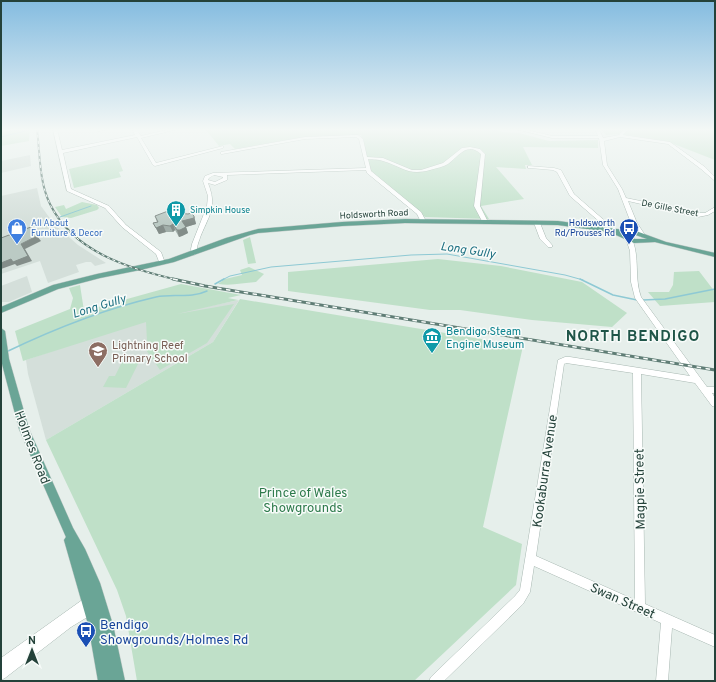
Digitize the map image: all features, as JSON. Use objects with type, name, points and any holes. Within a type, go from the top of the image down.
[{"type":"main road","name":"Holdsworth Road","points":[[1,310],[56,287],[97,276],[134,270],[162,263],[194,253],[241,235],[264,231],[364,223],[422,221],[485,222],[537,223],[591,227],[641,238]]},
{"type":"main road","points":[[641,238],[715,255]]},
{"type":"main road","name":"Holmes Road","points":[[1,331],[3,354],[12,391],[29,443],[69,532],[95,602],[109,631],[118,681]]},
{"type":"main road","name":"Holmes Road","points":[[95,602],[97,637],[105,681]]},
{"type":"street","points":[[62,161],[67,186],[72,193],[107,207],[124,226],[159,253],[162,263]]},
{"type":"street","points":[[153,161],[155,164],[168,161]]},
{"type":"street","points":[[367,161],[368,169],[375,178],[419,213],[422,221]]},
{"type":"street","points":[[387,161],[411,171],[421,171],[445,164],[449,161]]},
{"type":"street","points":[[482,161],[477,206],[485,222]]},
{"type":"street","points":[[604,161],[604,164],[624,199],[641,238],[634,252]]},
{"type":"street","points":[[693,161],[715,180]]},
{"type":"street","points":[[530,167],[554,169],[559,171],[572,194],[603,222],[607,230]]},
{"type":"street","points":[[205,181],[210,175],[220,174],[368,169]]},
{"type":"street","points":[[205,181],[214,184],[237,174],[246,173]]},
{"type":"street","points":[[209,193],[213,187],[222,181],[225,176],[220,174]]},
{"type":"street","points":[[194,253],[193,246],[202,230],[210,208],[209,193],[205,181]]},
{"type":"street","name":"De Gille Street","points":[[624,199],[704,215],[715,209]]},
{"type":"street","points":[[537,223],[543,239],[550,246]]},
{"type":"street","points":[[634,223],[629,235],[634,252],[633,280],[640,300],[715,404]]},
{"type":"street","name":"Kookaburra Avenue","points":[[435,681],[523,596],[527,587],[561,362],[564,360],[570,360],[698,380]]},
{"type":"street","name":"Magpie Street","points":[[637,371],[640,607]]},
{"type":"street","points":[[705,390],[715,390]]},
{"type":"street","name":"Swan Street","points":[[531,559],[715,640]]},
{"type":"street","points":[[1,665],[95,602]]},
{"type":"street","points":[[1,674],[95,602]]},
{"type":"street","points":[[662,681],[667,619]]},
{"type":"shaded area","points":[[1,161],[31,161],[31,166],[1,173]]},
{"type":"shaded area","points":[[37,188],[41,206],[54,224],[78,245],[106,263],[95,266],[91,262],[86,262],[76,265],[79,272],[48,283],[40,261],[1,274],[1,196]]},
{"type":"shaded area","points":[[27,276],[32,292],[9,302],[2,302],[1,286]]},
{"type":"shaded area","name":"Lightning Reef Primary School","points":[[239,300],[213,342],[46,440],[28,374],[26,360],[150,318]]},
{"type":"green space","points":[[105,161],[119,161],[123,171],[119,172],[121,177],[74,188],[69,169]]},
{"type":"green space","points":[[368,161],[530,161],[532,165],[525,165],[526,169],[496,167],[524,199],[481,206],[489,219],[425,217],[372,174]]},
{"type":"green space","points":[[82,202],[97,205],[99,208],[97,210],[71,218],[62,217],[55,207],[64,205],[66,209]]},
{"type":"green space","points":[[250,237],[256,263],[248,264],[243,240]]},
{"type":"green space","points":[[438,259],[501,266],[582,282],[627,313],[612,327],[532,320],[460,310],[430,310],[288,291],[288,272]]},
{"type":"green space","points":[[249,267],[264,274],[256,282],[232,285],[218,284],[225,279],[242,275],[240,270]]},
{"type":"green space","points":[[699,271],[715,292],[715,302],[660,306],[648,292],[669,292],[673,285],[674,272]]},
{"type":"green space","points":[[181,284],[241,295],[228,298],[238,300],[177,314],[234,304],[207,343],[160,370],[144,347],[147,341],[146,322],[23,361],[15,331],[70,309],[73,298],[69,288],[80,285],[84,311]]},
{"type":"green space","name":"Prince of Wales Showgrounds","points":[[240,299],[523,346],[483,527],[522,544],[516,585],[414,681],[137,681],[126,616],[117,590],[46,440],[213,342]]},
{"type":"green space","points":[[123,360],[140,360],[126,388],[103,387],[109,376],[115,376]]},
{"type":"building","points":[[171,211],[175,217],[178,213],[191,213],[194,218],[182,221],[186,227],[180,230],[177,230],[173,224],[170,226],[163,225],[156,228],[153,223],[158,222],[155,216]]},
{"type":"building","points":[[31,227],[37,236],[21,244],[28,256],[13,262],[11,259],[1,263],[1,238]]},
{"type":"waterway","points":[[60,217],[91,206]]},
{"type":"waterway","name":"Long Gully","points":[[224,279],[230,276],[271,267],[411,255],[447,254],[565,275],[581,279]]},
{"type":"waterway","name":"Long Gully","points":[[215,284],[224,279]]},
{"type":"waterway","name":"Long Gully","points":[[581,279],[613,295],[637,300]]},
{"type":"waterway","name":"Long Gully","points":[[643,300],[665,299],[715,289]]},
{"type":"waterway","name":"Long Gully","points":[[6,352],[42,335],[117,307],[156,297],[194,295],[207,291]]},
{"type":"railway","points":[[40,161],[46,195],[50,204],[60,221],[73,235],[88,246],[122,264],[178,280]]},
{"type":"railway","points":[[173,279],[205,286],[715,370]]},
{"type":"place","name":"Simpkin House","points":[[176,227]]},
{"type":"place","name":"All About Furniture & Decor","points":[[17,245]]},
{"type":"place","name":"Holdsworth Rd/Prouses Rd","points":[[629,245]]},
{"type":"place","name":"Bendigo Steam Engine Museum","points":[[432,354]]},
{"type":"place","name":"Lightning Reef Primary School","points":[[98,368]]},
{"type":"place","name":"Bendigo Showgrounds/Holmes Rd","points":[[86,648]]},
{"type":"district","name":"NORTH BENDIGO","points":[[633,336]]}]
